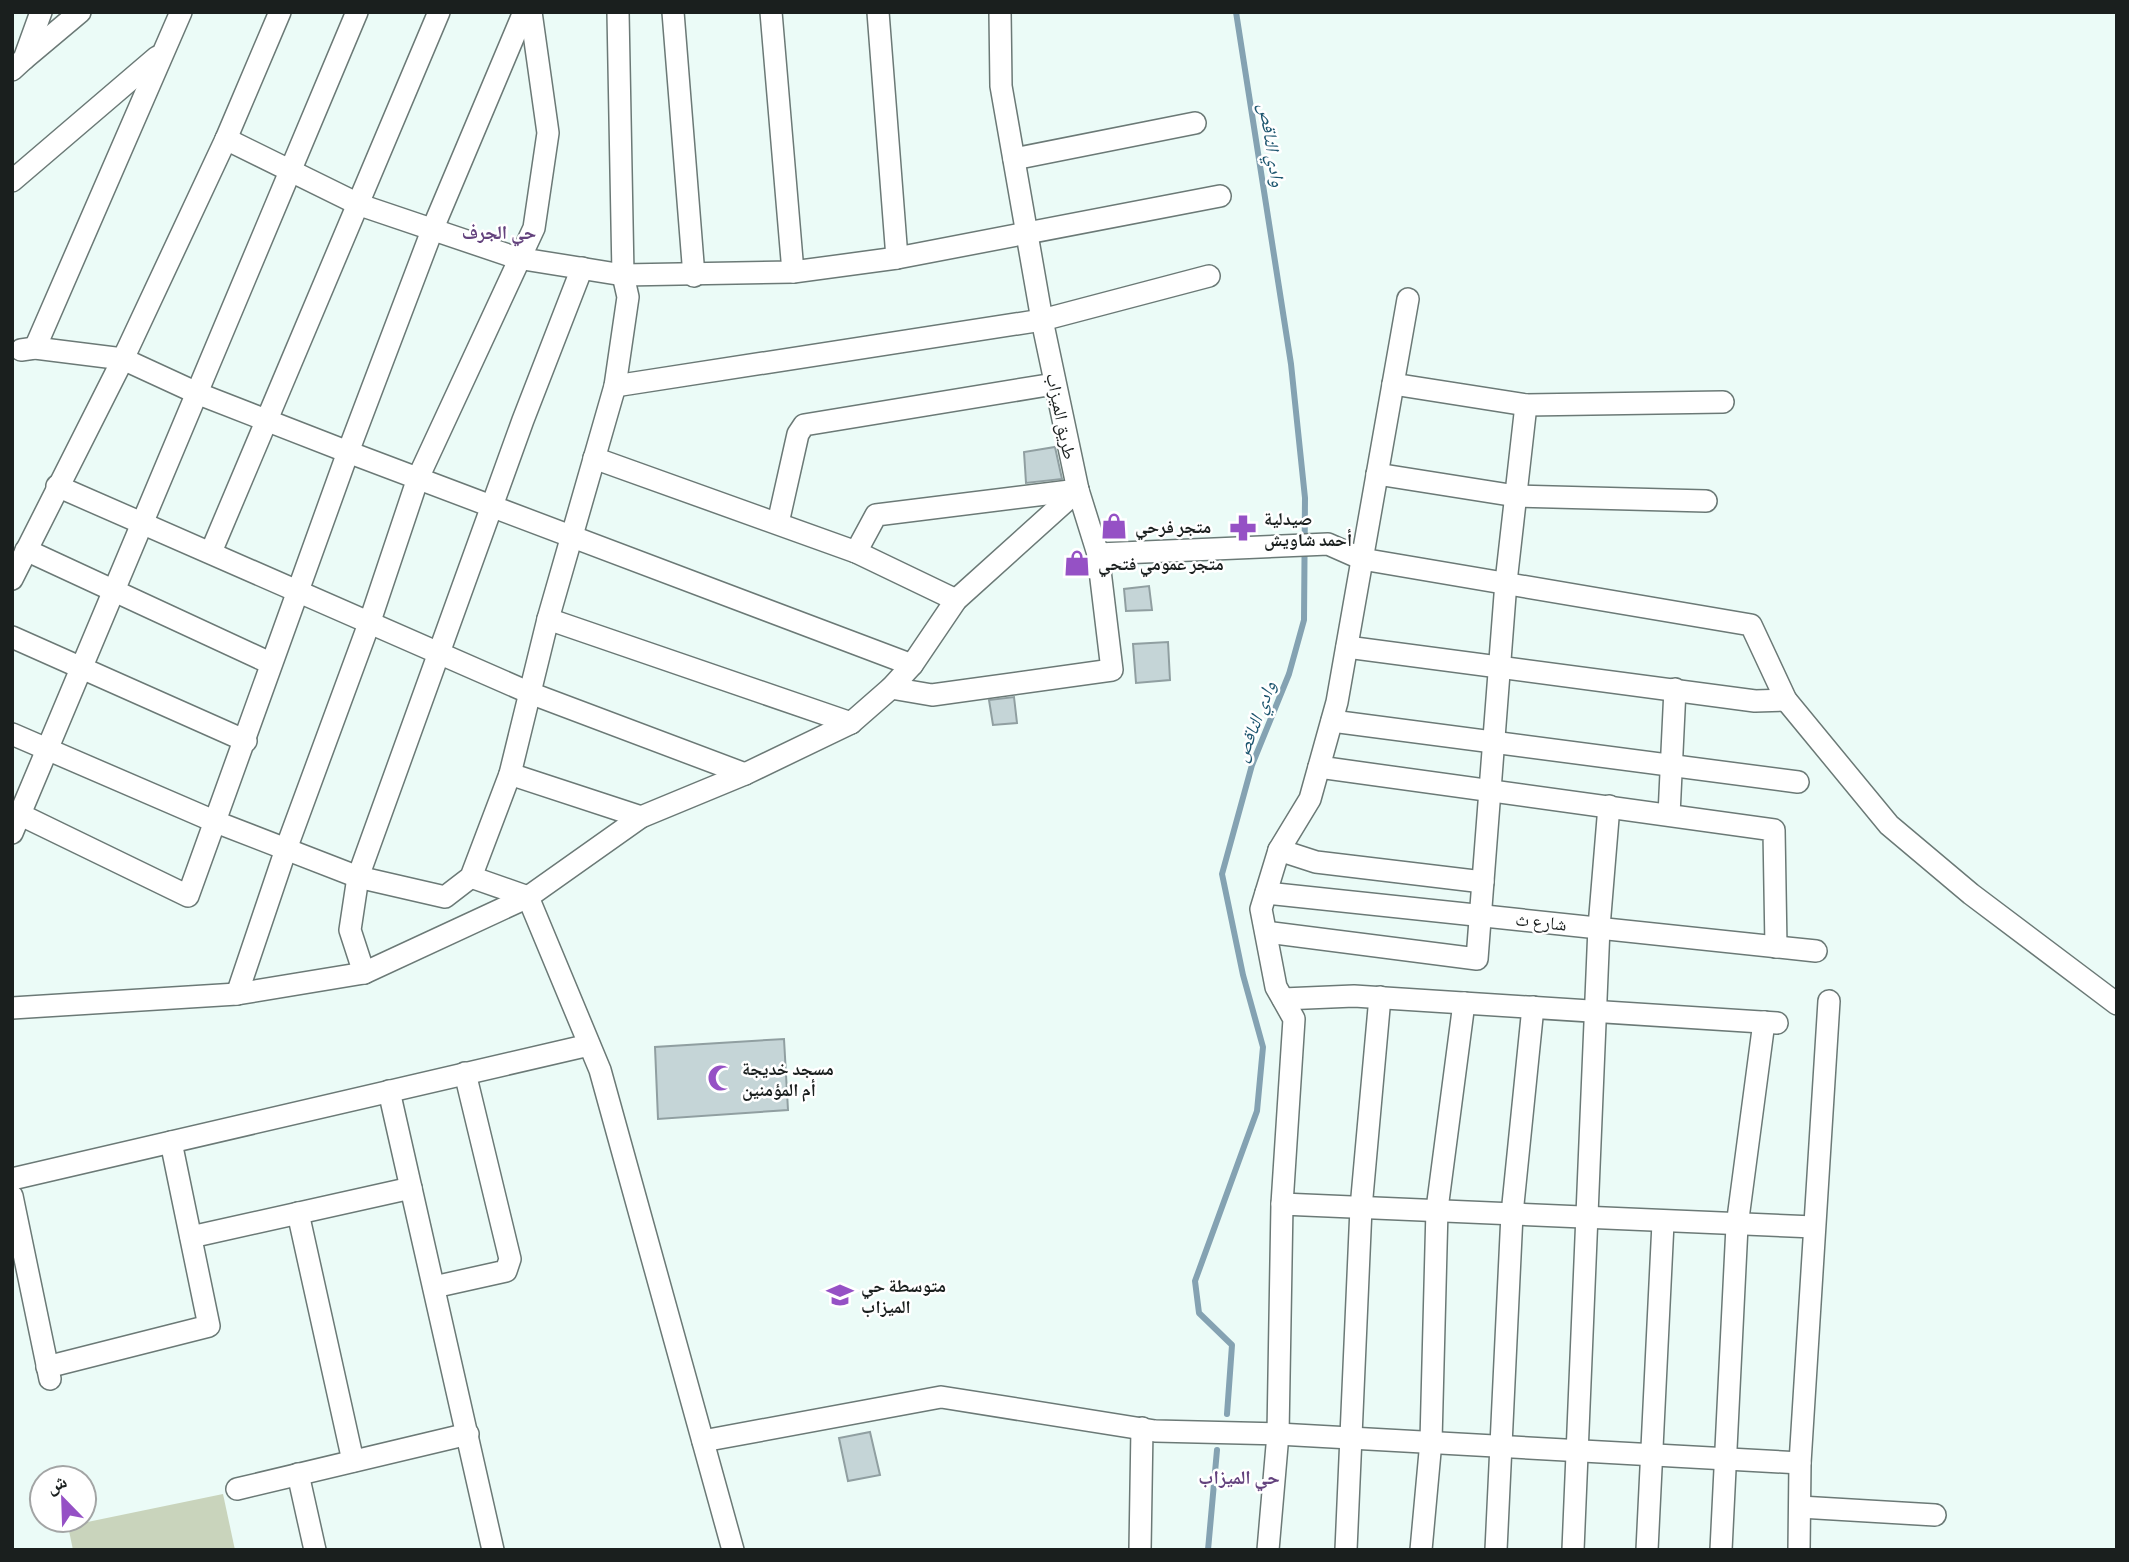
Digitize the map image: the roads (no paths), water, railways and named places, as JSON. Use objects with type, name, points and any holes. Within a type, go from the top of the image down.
[{"type":"street","points":[[18,65],[41,12]]},
{"type":"street","points":[[18,65],[80,12]]},
{"type":"street","points":[[181,12],[20,351],[123,359],[199,394],[348,452],[912,665]]},
{"type":"street","points":[[12,579],[123,359],[226,139],[279,12]]},
{"type":"street","points":[[357,12],[199,394],[81,665],[16,823],[188,896],[246,741],[270,663],[433,228],[524,12]]},
{"type":"street","points":[[211,552],[360,205],[439,12]]},
{"type":"street","points":[[237,994],[418,478],[517,258],[534,228],[548,133],[531,12]]},
{"type":"street","points":[[12,734],[216,822],[358,877],[445,897],[471,877],[510,774],[548,619],[615,386],[628,298],[622,275],[618,12]]},
{"type":"street","points":[[673,12],[694,276]]},
{"type":"street","points":[[771,12],[793,272]]},
{"type":"street","points":[[878,12],[897,258]]},
{"type":"street","name":"طريق الميزاب","points":[[891,688],[932,695],[1112,670],[1098,554],[1078,491],[1054,384],[1001,86],[1000,12]]},
{"type":"street","points":[[12,181],[162,53]]},
{"type":"street","points":[[1014,159],[1195,122]]},
{"type":"street","points":[[226,139],[360,205],[517,258],[622,275],[694,276],[793,272],[897,258],[1220,196]]},
{"type":"street","points":[[364,973],[350,930],[358,877],[492,505],[582,268]]},
{"type":"street","points":[[615,386],[1042,320],[1209,276]]},
{"type":"street","points":[[1268,1550],[1278,1433],[1282,1204],[1294,1019],[1276,987],[1261,909],[1279,850],[1310,799],[1332,721],[1408,299]]},
{"type":"street","points":[[778,523],[798,434],[804,425],[1054,384]]},
{"type":"street","points":[[1393,384],[1526,405],[1723,402]]},
{"type":"street","points":[[1266,932],[1477,959],[1506,582],[1526,405]]},
{"type":"street","points":[[594,458],[856,552],[956,600]]},
{"type":"street","points":[[1377,474],[1516,496],[1706,500]]},
{"type":"street","points":[[57,486],[530,693],[745,774]]},
{"type":"street","points":[[856,552],[876,515],[1078,491]]},
{"type":"street","points":[[12,1008],[237,994],[364,973],[528,897],[641,817],[745,774],[851,723],[891,688],[912,665],[956,600],[1078,491]]},
{"type":"street","points":[[1098,554],[1328,544],[1362,559],[1751,625],[1786,700],[1889,825],[1971,894],[2117,1004]]},
{"type":"street","points":[[26,550],[270,663]]},
{"type":"street","points":[[548,619],[851,723]]},
{"type":"street","points":[[12,637],[81,665],[246,741]]},
{"type":"street","points":[[1347,646],[1755,701],[1786,700]]},
{"type":"street","points":[[1670,815],[1675,689]]},
{"type":"street","points":[[1332,721],[1798,782]]},
{"type":"street","points":[[1319,767],[1774,830],[1776,947]]},
{"type":"street","points":[[510,774],[641,817]]},
{"type":"street","points":[[1573,1550],[1599,928],[1609,806]]},
{"type":"street","points":[[1279,850],[1316,862],[1483,881]]},
{"type":"street","points":[[471,877],[528,897],[600,1070],[733,1550]]},
{"type":"street","name":"شارع ث","points":[[1266,893],[1816,951]]},
{"type":"street","points":[[1283,999],[1380,997],[1771,1023],[1737,1226],[1721,1550]]},
{"type":"street","points":[[1346,1550],[1361,1208],[1380,997]]},
{"type":"street","points":[[1798,1550],[1800,1463],[1829,1001]]},
{"type":"street","points":[[1421,1550],[1431,1441],[1437,1209],[1464,1003]]},
{"type":"street","points":[[1496,1550],[1512,1214],[1533,1007]]},
{"type":"street","points":[[12,1179],[589,1045]]},
{"type":"street","points":[[434,1287],[506,1270],[510,1259],[466,1073]]},
{"type":"street","points":[[389,1091],[493,1550]]},
{"type":"street","points":[[12,1196],[49,1374],[209,1326],[171,1142]]},
{"type":"street","points":[[191,1237],[411,1188]]},
{"type":"street","points":[[1282,1204],[1437,1209],[1663,1223],[1814,1227]]},
{"type":"street","points":[[298,1213],[353,1461]]},
{"type":"street","points":[[1647,1550],[1663,1223]]},
{"type":"street","points":[[703,1441],[941,1397],[1142,1428],[1431,1441],[1800,1463]]},
{"type":"street","points":[[1140,1550],[1142,1428]]},
{"type":"street","points":[[237,1489],[468,1434]]},
{"type":"street","points":[[298,1474],[315,1550]]},
{"type":"street","points":[[1800,1507],[1935,1515]]},
{"type":"waterway","name":"وادي الناقص","points":[[1227,1414],[1232,1345],[1199,1313],[1195,1281],[1257,1111],[1263,1047],[1243,975],[1222,874],[1252,765],[1289,674],[1304,620],[1305,498],[1291,364],[1236,12]]},
{"type":"waterway","points":[[1208,1550],[1217,1450]]},
{"type":"place","name":"متجر فرحي","points":[[1114,526]]},
{"type":"place","name":"صيدلية أحمد شاويش","points":[[1243,528]]},
{"type":"place","name":"متجر عمومي فتحي","points":[[1077,563]]},
{"type":"place","name":"مسجد خديجة أم المؤمنين","points":[[721,1078]]},
{"type":"place","name":"متوسطة حي الميزاب","points":[[840,1295]]},
{"type":"district","name":"حي الجرف","points":[[499,231]]},
{"type":"district","name":"حي الميزاب","points":[[1239,1476]]}]
